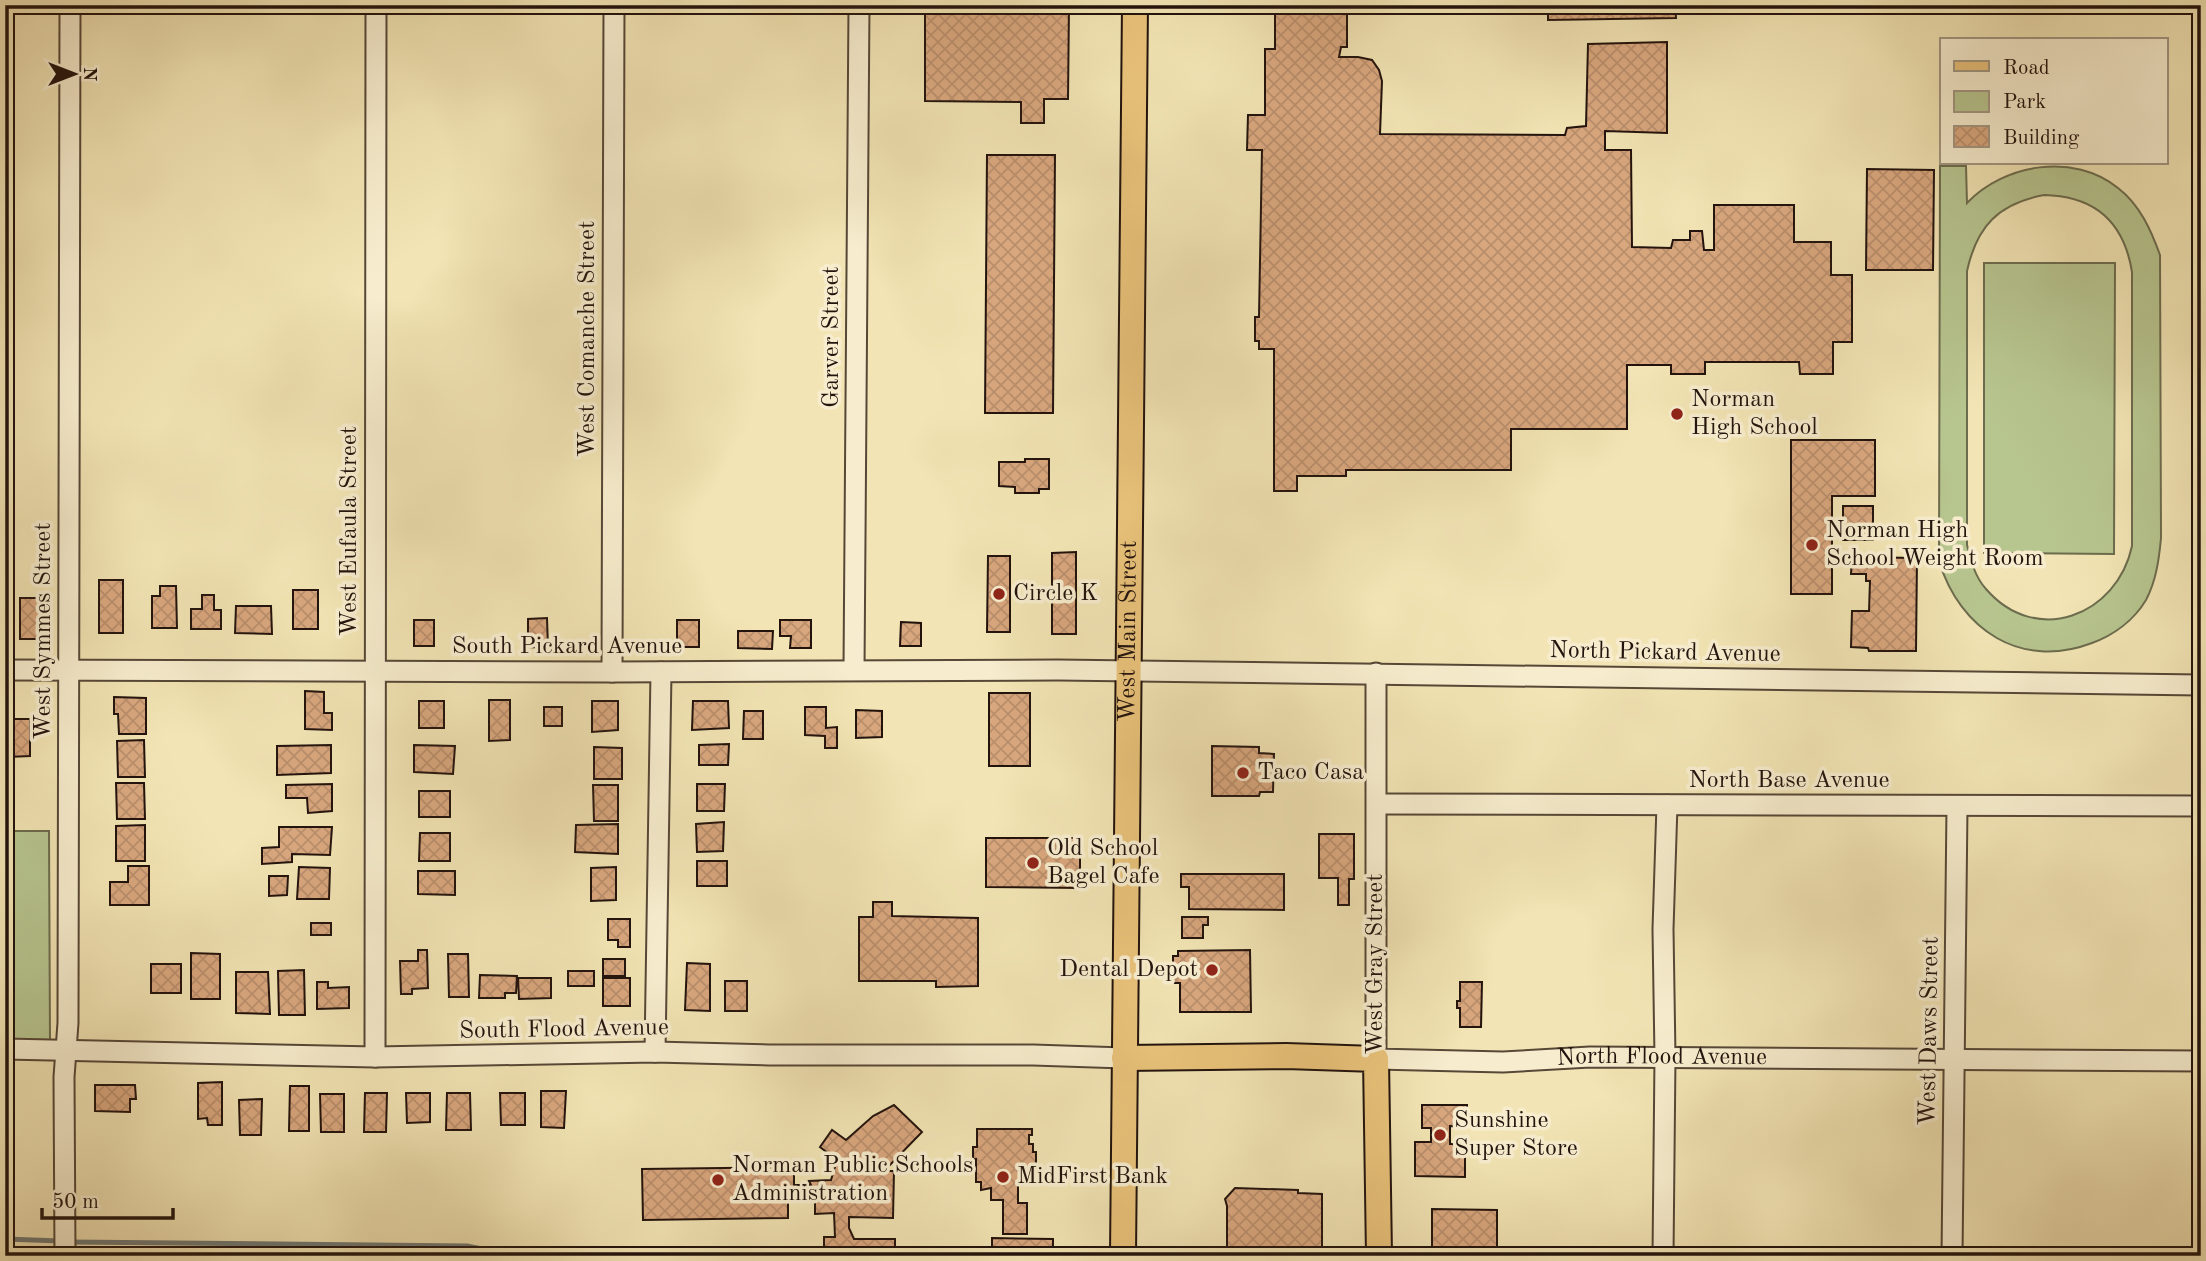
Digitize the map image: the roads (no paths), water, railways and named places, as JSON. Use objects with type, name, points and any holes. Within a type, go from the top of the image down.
[{"type":"main road","name":"West Main Street","points":[[1123,1256],[1135,5]]},
{"type":"main road","name":"North Flood Avenue","points":[[1124,1058],[1297,1056],[1376,1059]]},
{"type":"main road","name":"West Gray Street","points":[[1376,1059],[1379,1256]]},
{"type":"street","name":"West Symmes Street","points":[[65,1256],[70,5]]},
{"type":"street","name":"West Eufaula Street","points":[[375,1057],[376,5]]},
{"type":"street","name":"West Comanche Street","points":[[612,673],[614,5]]},
{"type":"street","name":"Garver Street","points":[[854,669],[859,5]]},
{"type":"street","name":"South Pickard Avenue","points":[[5,670],[612,673],[854,669],[1128,671]]},
{"type":"street","name":"North Pickard Avenue","points":[[1128,671],[2201,685]]},
{"type":"street","points":[[655,1052],[662,672]]},
{"type":"street","name":"West Gray Street","points":[[1376,673],[1376,1059]]},
{"type":"street","name":"North Base Avenue","points":[[1377,804],[2201,806]]},
{"type":"street","points":[[1663,1256],[1663,929],[1667,805]]},
{"type":"street","name":"West Daws Street","points":[[1952,1256],[1957,807]]},
{"type":"street","name":"South Flood Avenue","points":[[5,1049],[375,1057],[655,1052],[1124,1058]]},
{"type":"street","name":"North Flood Avenue","points":[[1376,1059],[1503,1062],[1570,1057],[1665,1057],[2201,1061]]},
{"type":"waterway","points":[[5,1239],[60,1241]]},
{"type":"waterway","points":[[70,1242],[467,1246],[517,1256]]},
{"type":"place","name":"Norman High School","points":[[1677,414]]},
{"type":"place","name":"Norman High School Weight Room","points":[[1812,545]]},
{"type":"place","name":"Circle K","points":[[999,594]]},
{"type":"place","name":"Taco Casa","points":[[1243,773]]},
{"type":"place","name":"Old School Bagel Cafe","points":[[1033,863]]},
{"type":"place","name":"Dental Depot","points":[[1212,970]]},
{"type":"place","name":"Sunshine Super Store","points":[[1440,1135]]},
{"type":"place","name":"MidFirst Bank","points":[[1003,1177]]},
{"type":"place","name":"Norman Public Schools Administration","points":[[718,1180]]}]
